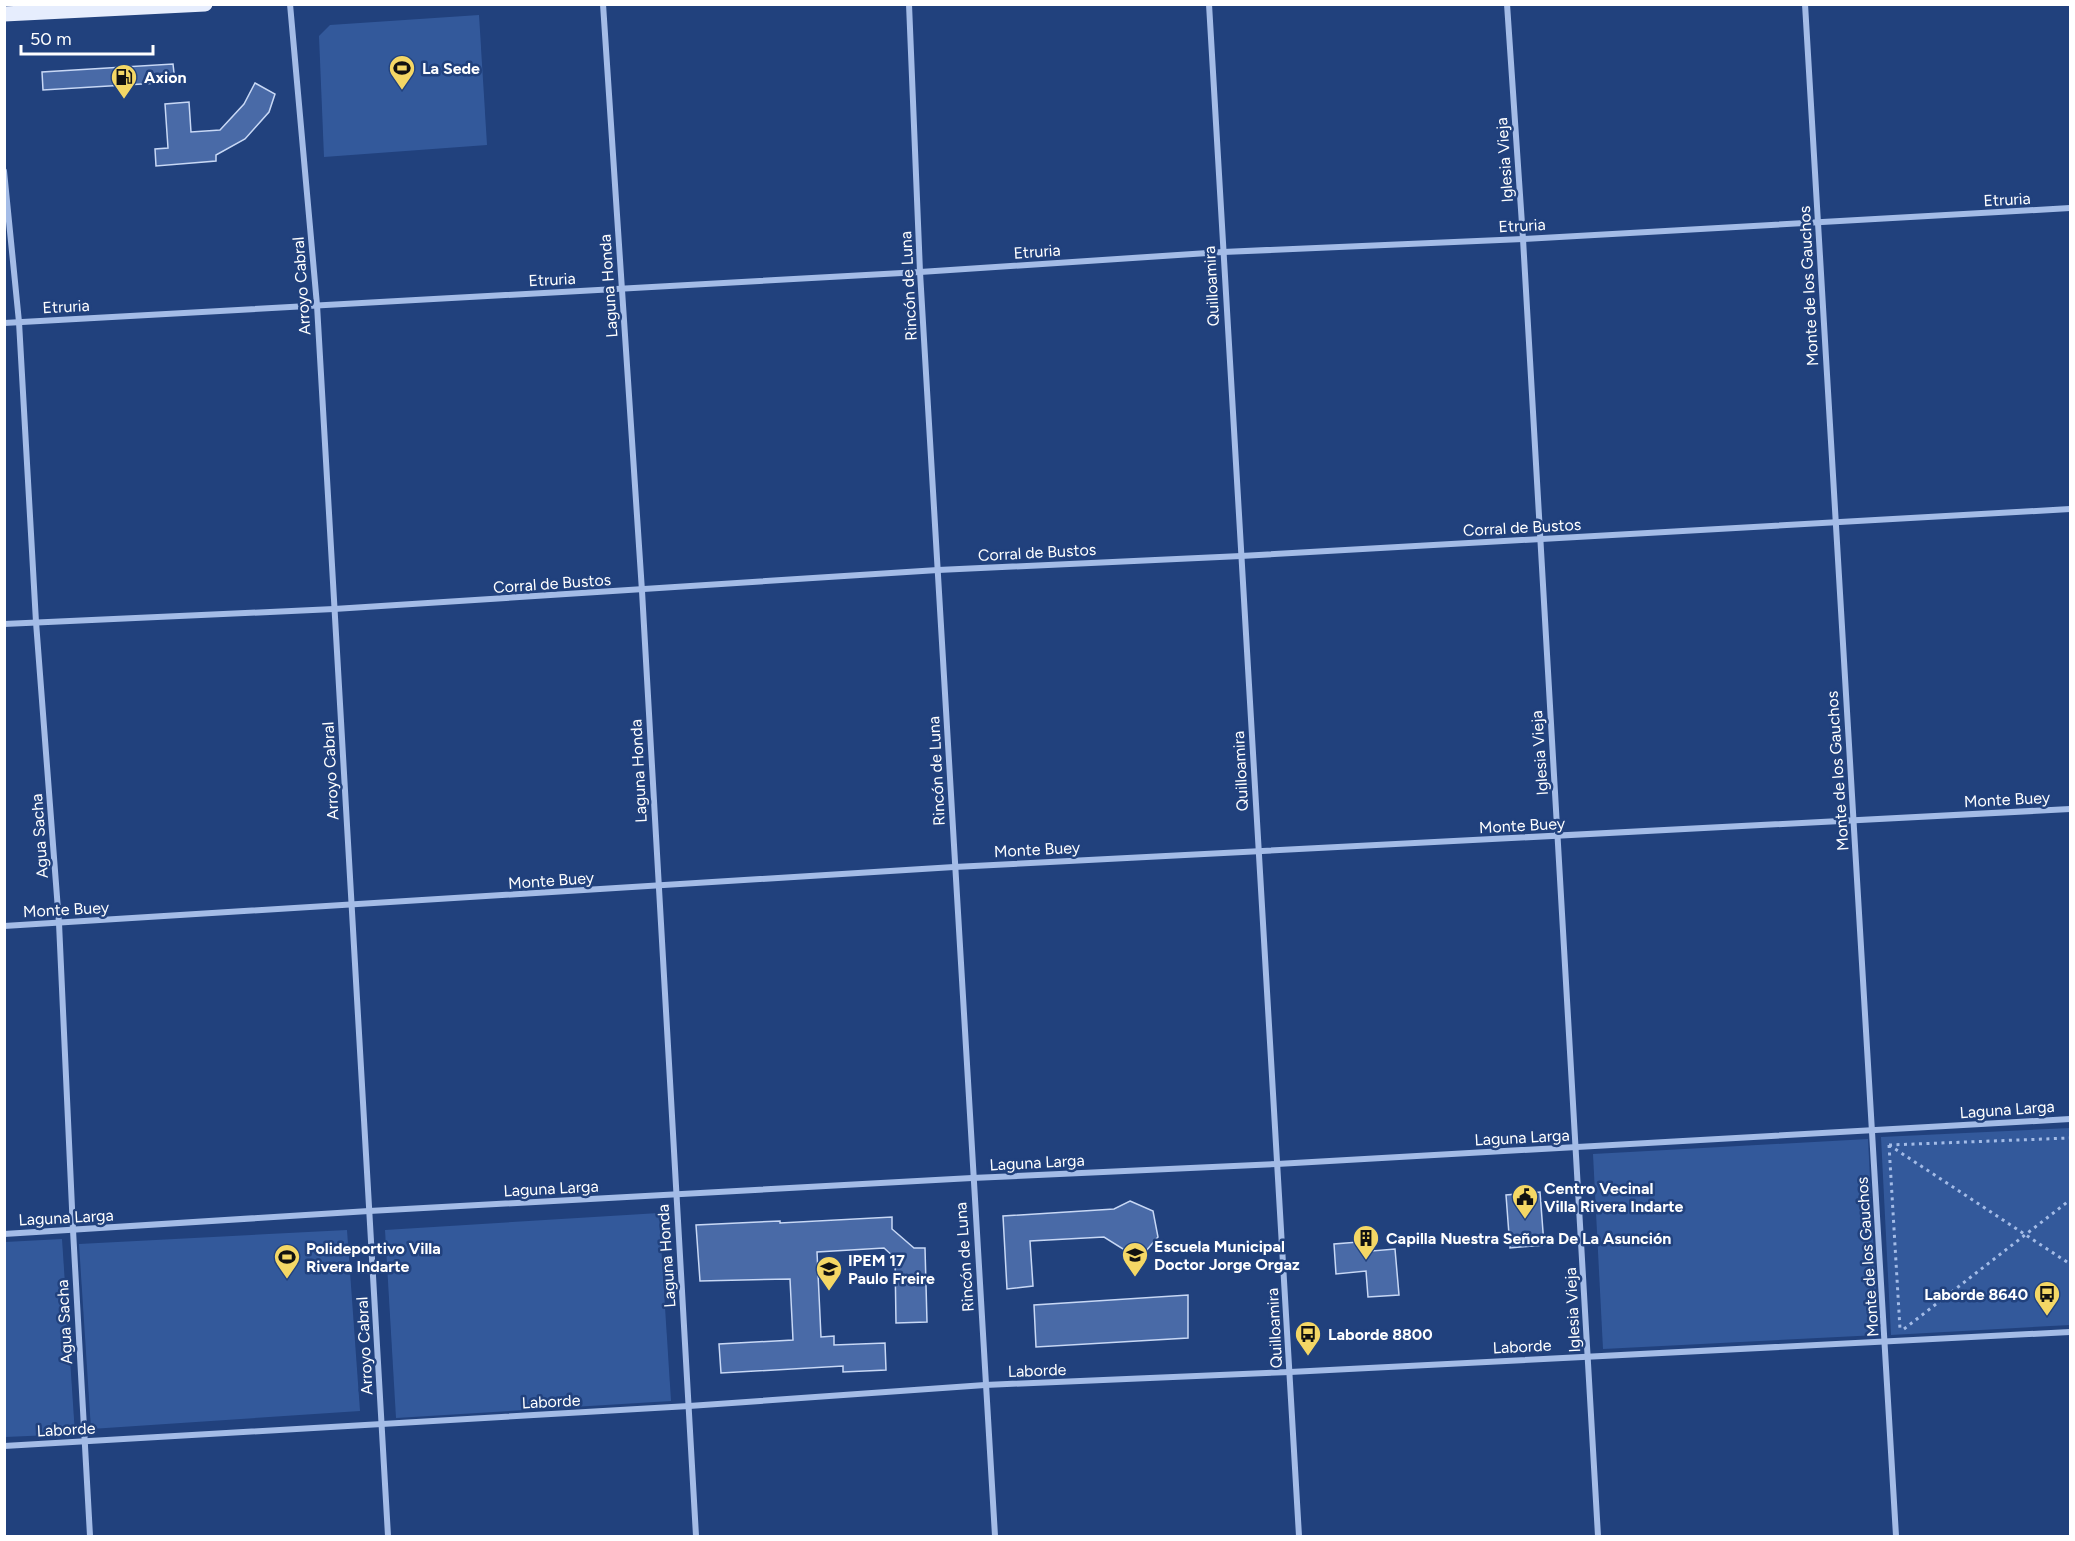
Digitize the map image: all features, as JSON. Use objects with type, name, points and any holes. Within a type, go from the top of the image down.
[{"type":"main road","points":[[4,14],[205,4]]},
{"type":"street","name":"Arroyo Cabral","points":[[290,4],[317,305],[388,1536]]},
{"type":"street","name":"Laguna Honda","points":[[603,4],[642,591],[696,1536]]},
{"type":"street","name":"Rincón de Luna","points":[[909,4],[920,272],[995,1536]]},
{"type":"street","name":"Quilloamira","points":[[1209,4],[1299,1536]]},
{"type":"street","name":"Iglesia Vieja","points":[[1507,4],[1523,239],[1598,1536]]},
{"type":"street","name":"Monte de los Gauchos","points":[[1805,4],[1896,1536]]},
{"type":"street","name":"Agua Sacha","points":[[4,171],[19,322],[36,622],[59,923],[90,1536]]},
{"type":"street","name":"Etruria","points":[[4,323],[920,272],[1223,252],[1818,224],[2070,208]]},
{"type":"street","name":"Corral de Bustos","points":[[4,624],[334,609],[642,591],[938,570],[1241,556],[2070,509]]},
{"type":"street","name":"Monte Buey","points":[[4,926],[954,867],[2070,809]]},
{"type":"street","name":"Laguna Larga","points":[[4,1234],[369,1211],[1872,1132],[2070,1119]]},
{"type":"street","name":"Laborde","points":[[4,1446],[689,1406],[985,1385],[1290,1372],[2070,1332]]},
{"type":"path","points":[[1889,1145],[2070,1138]]},
{"type":"path","points":[[1889,1145],[2070,1264]]},
{"type":"path","points":[[1889,1145],[1900,1332]]},
{"type":"path","points":[[1900,1332],[2070,1200]]},
{"type":"path","points":[[1900,1332],[1911,1331]]},
{"type":"shaded area","name":"La Sede","points":[[479,15],[487,145],[324,157],[319,36],[330,25]]},
{"type":"shaded area","points":[[2070,1128],[2070,1325],[1891,1335],[1881,1137]]},
{"type":"shaded area","points":[[1868,1139],[1878,1335],[1603,1349],[1593,1154]]},
{"type":"shaded area","points":[[659,1213],[671,1401],[396,1418],[385,1230]]},
{"type":"shaded area","points":[[347,1230],[360,1411],[91,1429],[79,1244]]},
{"type":"shaded area","points":[[62,1239],[75,1434],[5,1437],[5,1242]]},
{"type":"building","points":[[173,64],[175,82],[43,90],[42,72]]},
{"type":"building","points":[[255,83],[275,94],[269,112],[245,139],[216,155],[216,161],[156,166],[155,149],[168,148],[165,104],[189,102],[191,132],[220,130],[244,104]]},
{"type":"building","name":"Centro Vecinal Villa Rivera Indarte","points":[[1540,1192],[1544,1245],[1510,1248],[1506,1195]]},
{"type":"building","points":[[1130,1201],[1153,1211],[1158,1237],[1139,1259],[1104,1237],[1030,1241],[1033,1286],[1007,1289],[1003,1216],[1114,1209]]},
{"type":"building","points":[[892,1217],[892,1229],[914,1248],[925,1248],[927,1322],[896,1323],[895,1258],[884,1248],[817,1252],[821,1337],[834,1336],[834,1345],[885,1343],[886,1370],[843,1372],[843,1366],[721,1373],[719,1344],[793,1340],[790,1279],[700,1281],[696,1225]]},
{"type":"building","name":"Capilla Nuestra Señora De La Asunción","points":[[1371,1241],[1372,1251],[1395,1249],[1399,1295],[1368,1297],[1366,1271],[1336,1274],[1334,1244]]},
{"type":"building","points":[[1188,1295],[1188,1338],[1036,1347],[1034,1305]]},
{"type":"place","name":"La Sede","points":[[402,91]]},
{"type":"place","name":"Axion","points":[[124,100]]},
{"type":"place","name":"Centro Vecinal Villa Rivera Indarte","points":[[1525,1220]]},
{"type":"place","name":"Capilla Nuestra Señora De La Asunción","points":[[1366,1261]]},
{"type":"place","name":"Escuela Municipal Doctor Jorge Orgaz","points":[[1135,1278]]},
{"type":"place","name":"Polideportivo Villa Rivera Indarte","points":[[287,1280]]},
{"type":"place","name":"IPEM 17 Paulo Freire","points":[[829,1292]]},
{"type":"place","name":"Laborde 8640","points":[[2047,1317]]},
{"type":"place","name":"Laborde 8800","points":[[1308,1357]]}]
